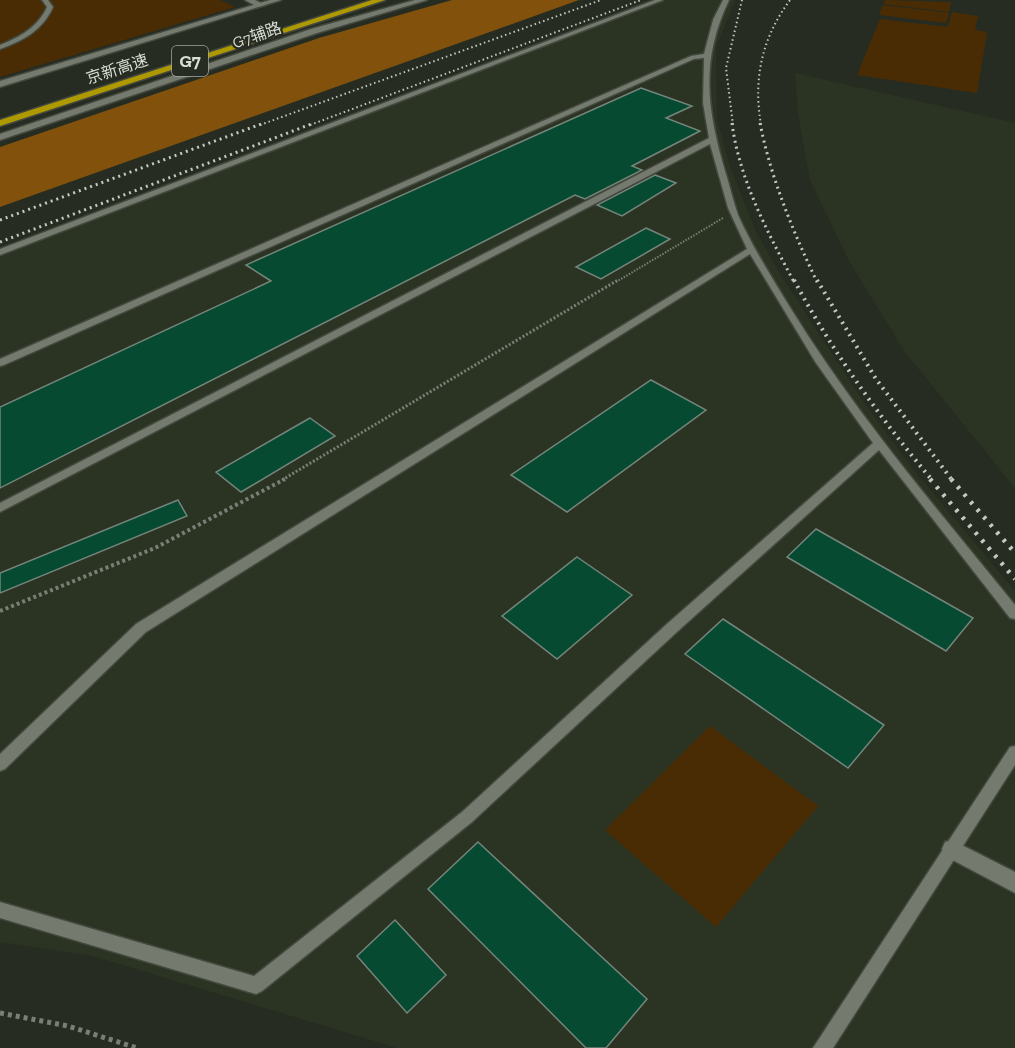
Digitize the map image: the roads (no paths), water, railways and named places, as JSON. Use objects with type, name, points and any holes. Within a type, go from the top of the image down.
[{"type":"highway","name":"京新高速","points":[[113,75],[350,0]]},
{"type":"highway","name":"京新高速","points":[[0,123],[381,0]]},
{"type":"street","points":[[249,0],[261,5]]},
{"type":"street","name":"G7辅路","points":[[0,84],[277,0]]},
{"type":"street","name":"G7辅路","points":[[0,137],[314,32],[423,0]]},
{"type":"street","points":[[952,849],[1015,883]]},
{"type":"lane","points":[[0,47],[19,40],[37,27],[50,7],[45,0]]},
{"type":"lane","points":[[0,252],[660,0]]},
{"type":"lane","points":[[726,0],[710,34],[706,56],[706,106],[712,140],[733,212],[752,249],[825,369],[879,444],[1015,614]]},
{"type":"lane","points":[[0,363],[693,57],[706,56]]},
{"type":"lane","points":[[0,508],[712,140]]},
{"type":"lane","points":[[0,764],[141,628],[752,249]]},
{"type":"lane","points":[[0,910],[256,985],[467,817],[673,627],[879,444]]},
{"type":"lane","points":[[822,1048],[1015,752]]},
{"type":"railway","points":[[260,125],[601,0]]},
{"type":"railway","points":[[310,125],[641,0]]},
{"type":"railway","points":[[733,125],[726,68],[742,0]]},
{"type":"railway","points":[[761,125],[758,91],[762,59],[766,44],[780,14],[790,0]]},
{"type":"railway","points":[[0,220],[264,123]]},
{"type":"railway","points":[[0,242],[314,123]]},
{"type":"railway","points":[[732,123],[748,185],[794,282]]},
{"type":"railway","points":[[760,123],[770,164],[784,204],[817,282]]},
{"type":"railway","points":[[794,280],[824,332],[858,383],[932,480]]},
{"type":"railway","points":[[817,280],[876,379],[952,480]]},
{"type":"railway","points":[[930,479],[1015,579]]},
{"type":"railway","points":[[951,479],[1015,553]]}]
